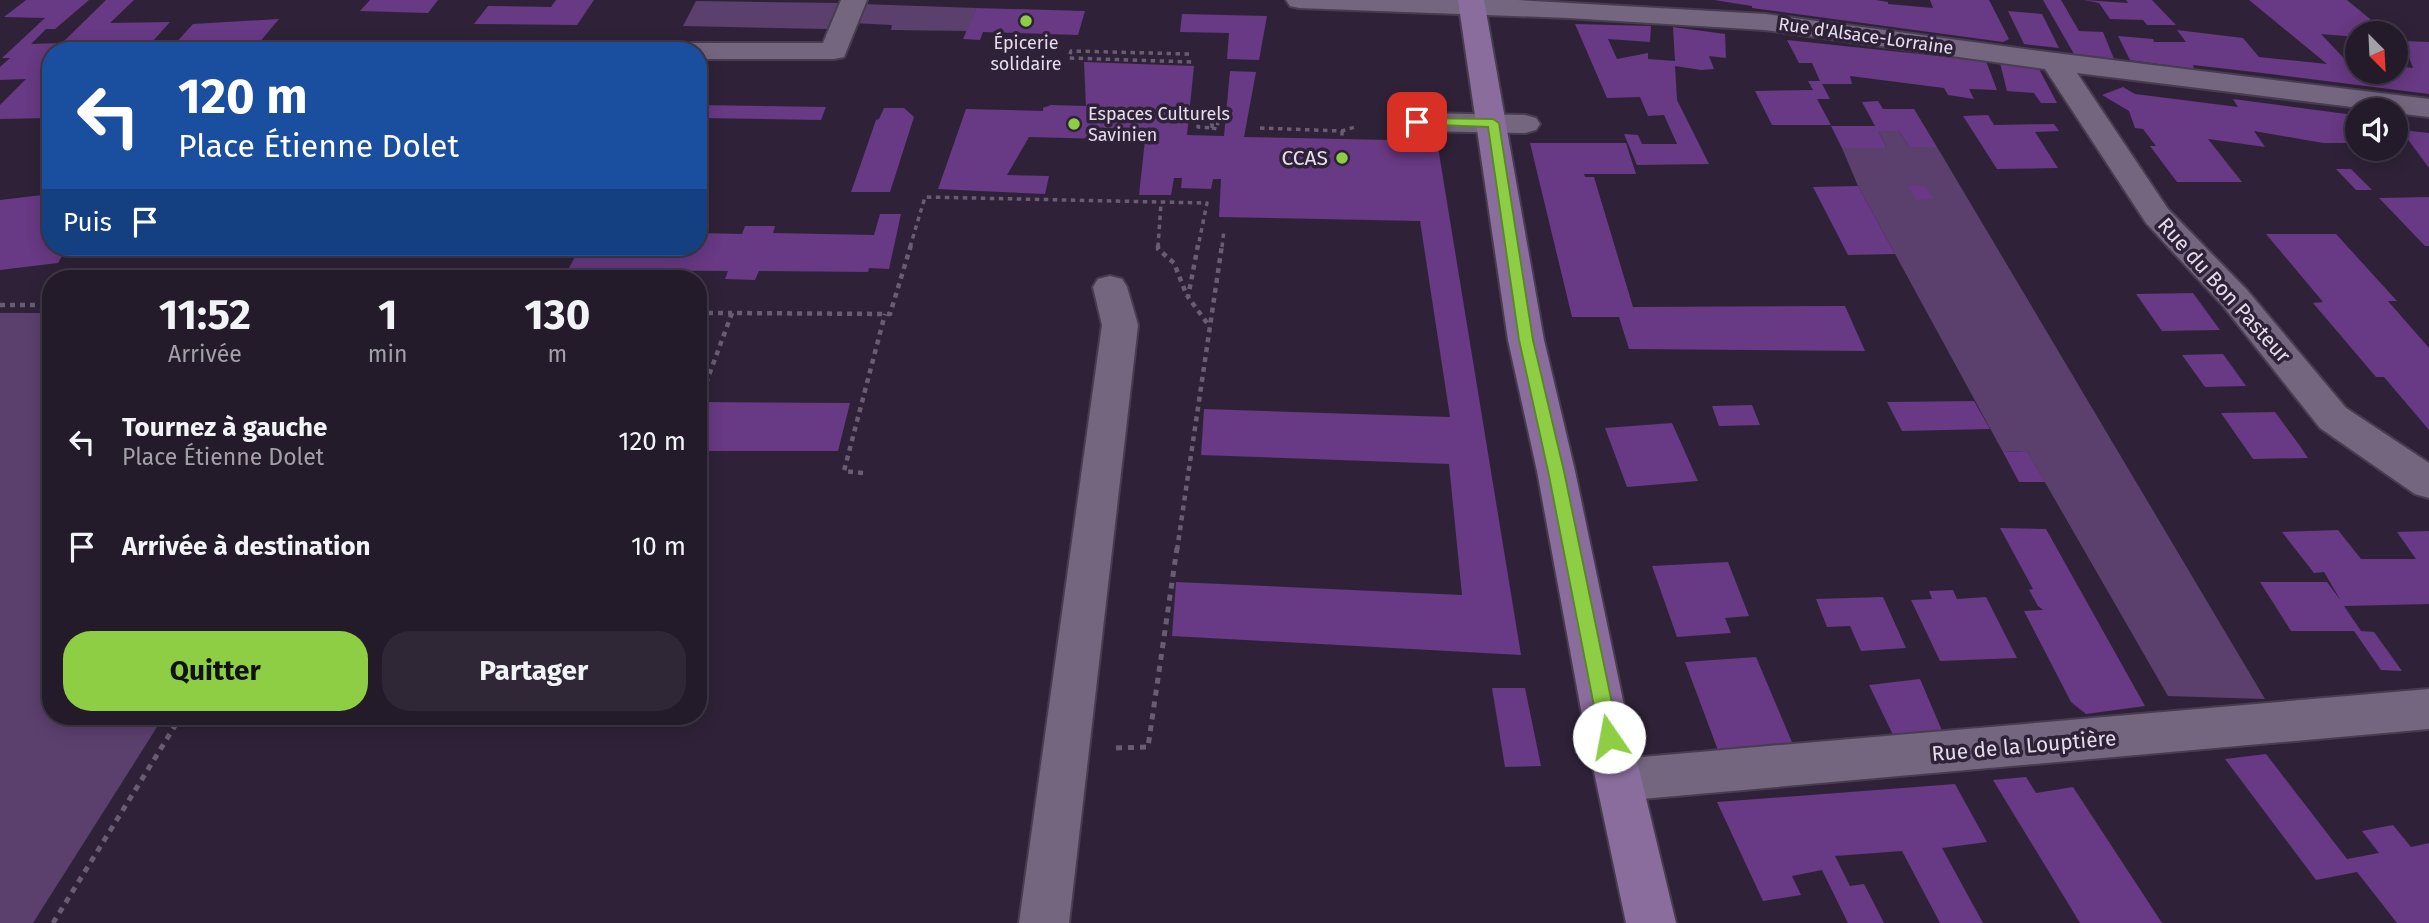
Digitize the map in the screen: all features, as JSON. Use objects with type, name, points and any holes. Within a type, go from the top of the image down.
[{"type":"main road","points":[[1471,3],[1509,124],[1526,340],[1651,923]]},
{"type":"street","points":[[707,51],[834,51],[854,0]]},
{"type":"street","name":"Rue d'Alsace-Lorraine","points":[[1303,6],[1471,3],[1562,20],[1802,26],[2055,62],[2429,108]]},
{"type":"street","name":"Rue du Bon Pasteur","points":[[2055,62],[2157,216],[2235,298],[2333,418],[2429,483]]},
{"type":"street","points":[[1417,122],[1509,124]]},
{"type":"street","points":[[1044,923],[1120,325],[1110,287]]},
{"type":"street","name":"Rue de la Louptière","points":[[1619,780],[2429,709]]},
{"type":"path","points":[[1189,54],[1071,51],[1069,58],[1193,62]]},
{"type":"path","points":[[1189,114],[1213,115],[1211,128],[1198,127],[1200,115],[1213,116],[1212,128],[1217,129],[1220,108]]},
{"type":"path","points":[[1260,128],[1342,131],[1354,127]]},
{"type":"path","points":[[1342,131],[1342,139]]},
{"type":"path","points":[[707,313],[890,314],[925,197],[1207,203],[1188,297]]},
{"type":"path","points":[[1161,203],[1158,249],[1174,263],[1188,297],[1210,327]]},
{"type":"path","points":[[1067,749],[1148,747],[1224,230]]},
{"type":"path","points":[[0,305],[42,305]]},
{"type":"path","points":[[707,380],[732,313]]},
{"type":"path","points":[[863,473],[844,471],[885,314]]},
{"type":"path","points":[[53,923],[175,725]]},
{"type":"shaded area","points":[[696,1],[839,3],[827,29],[683,26]]},
{"type":"shaded area","points":[[862,4],[976,8],[967,31],[891,30],[892,25],[853,23]]},
{"type":"shaded area","points":[[1878,131],[1899,131],[1909,147],[1937,147],[2265,699],[2168,696],[2027,451],[2003,452],[1858,186],[1842,148],[1887,148]]},
{"type":"shaded area","points":[[0,313],[42,313],[42,725],[158,725],[33,923],[0,923]]},
{"type":"building","points":[[26,0],[89,0],[55,29],[46,29],[31,44],[42,44],[42,118],[0,119],[0,105],[26,79],[0,80],[0,67],[10,58],[2,58],[45,18],[4,17]]},
{"type":"building","points":[[106,0],[134,0],[110,23],[170,22],[152,42],[63,42]]},
{"type":"building","points":[[370,0],[438,0],[428,13],[360,11]]},
{"type":"building","points":[[556,0],[594,0],[577,25],[474,24],[488,6],[551,7]]},
{"type":"building","points":[[1714,0],[1876,0],[1888,4],[1933,8],[1930,0],[1989,0],[2009,39],[2003,42],[1752,8]]},
{"type":"building","points":[[2043,0],[2061,0],[2079,31],[2103,32],[2114,59],[2074,54]]},
{"type":"building","points":[[2084,0],[2128,3],[2126,0],[2152,0],[2176,25],[2147,25],[2143,20],[2110,19],[2099,3]]},
{"type":"building","points":[[2249,0],[2347,0],[2372,21],[2345,21],[2345,36],[2321,34],[2345,59],[2345,83],[2130,60],[2118,36],[2153,39],[2154,42],[2186,42],[2177,30],[2243,38],[2259,57],[2327,64]]},
{"type":"building","name":"Épicerie solidaire","points":[[976,8],[1085,11],[1078,35],[983,32],[980,40],[963,39]]},
{"type":"building","points":[[2008,11],[2042,14],[2059,48],[2024,44]]},
{"type":"building","points":[[1182,14],[1267,16],[1259,60],[1227,59],[1229,33],[1180,32]]},
{"type":"building","points":[[279,19],[260,42],[177,42],[193,24]]},
{"type":"building","points":[[1575,24],[1651,26],[1650,42],[1608,39],[1617,59],[1648,53],[1648,59],[1675,61],[1673,27],[1725,34],[1726,58],[1709,56],[1714,69],[1675,66],[1677,100],[1709,164],[1637,165],[1624,134],[1638,135],[1642,144],[1677,144],[1664,115],[1648,116],[1640,97],[1607,98]]},
{"type":"building","points":[[1787,40],[1986,61],[1997,90],[1969,89],[1974,99],[1948,95],[1944,88],[1850,76],[1852,84],[1822,84],[1830,99],[1817,99],[1831,125],[1772,125],[1755,91],[1813,90],[1808,81],[1820,81],[1812,63],[1799,63]]},
{"type":"building","points":[[2408,41],[2429,42],[2429,94],[2350,84],[2408,84],[2408,67],[2413,68],[2408,54]]},
{"type":"building","points":[[1084,62],[1194,66],[1187,135],[1224,136],[1230,71],[1256,72],[1244,137],[1437,141],[1521,655],[1172,636],[1176,582],[1462,595],[1449,464],[1201,455],[1204,409],[1450,417],[1420,221],[1219,217],[1221,179],[1213,179],[1211,189],[1181,188],[1182,178],[1174,178],[1171,195],[1139,195],[1145,140],[1029,137],[1007,175],[1049,176],[1045,194],[938,189],[966,109],[1043,111],[1043,108],[1051,105],[1086,106]]},
{"type":"building","points":[[2000,63],[2038,67],[2057,103],[2041,103],[2034,93],[2007,91]]},
{"type":"building","points":[[2123,87],[2135,94],[2238,107],[2233,99],[2345,114],[2345,143],[2323,143],[2254,131],[2265,147],[2208,139],[2242,182],[2177,182],[2150,146],[2156,146],[2143,129],[2135,128],[2129,111],[2102,95]]},
{"type":"building","points":[[1878,101],[1883,109],[1914,109],[1937,147],[1909,147],[1899,131],[1878,131],[1887,148],[1842,148],[1831,126],[1875,126],[1862,102]]},
{"type":"building","points":[[707,105],[826,107],[821,120],[707,118]]},
{"type":"building","points":[[884,108],[904,108],[914,117],[890,192],[851,192],[876,120]]},
{"type":"building","points":[[1988,115],[1994,125],[2054,124],[2059,131],[2035,132],[2058,168],[1997,169],[1963,116]]},
{"type":"building","points":[[2408,131],[2429,133],[2429,168],[2408,140]]},
{"type":"building","points":[[1530,143],[1626,143],[1636,174],[1584,174],[1585,177],[1594,177],[1633,307],[1845,306],[1865,351],[1629,349],[1619,317],[1572,317]]},
{"type":"building","points":[[2336,169],[2351,169],[2372,190],[2356,190]]},
{"type":"building","points":[[1908,185],[1925,186],[1934,199],[1916,200]]},
{"type":"building","points":[[1858,186],[1895,254],[1848,255],[1813,187]]},
{"type":"building","points":[[42,195],[42,256],[62,256],[58,263],[0,270],[0,200]]},
{"type":"building","points":[[2429,197],[2429,246],[2425,246],[2379,198]]},
{"type":"building","points":[[880,214],[901,214],[889,269],[869,268],[868,272],[759,271],[755,280],[725,279],[728,271],[568,270],[575,256],[707,256],[707,233],[742,234],[745,226],[775,226],[773,233],[874,235]]},
{"type":"building","points":[[2266,234],[2336,234],[2397,301],[2388,301],[2429,348],[2429,430],[2384,377],[2376,377],[2313,303],[2323,302]]},
{"type":"building","points":[[2193,293],[2220,330],[2162,331],[2136,294]]},
{"type":"building","points":[[2223,354],[2246,386],[2205,387],[2182,355]]},
{"type":"building","points":[[1974,401],[1990,429],[1902,431],[1887,402]]},
{"type":"building","points":[[707,402],[850,403],[838,451],[707,451]]},
{"type":"building","points":[[1752,405],[1760,425],[1719,426],[1712,406]]},
{"type":"building","points":[[2275,412],[2308,458],[2253,459],[2221,413]]},
{"type":"building","points":[[1672,423],[1698,481],[1627,487],[1605,428]]},
{"type":"building","points":[[2027,451],[2045,482],[2019,482],[2003,452]]},
{"type":"building","points":[[2000,528],[2046,529],[2145,706],[2086,714],[2071,702],[2024,611],[2043,610],[2029,590],[2033,589]]},
{"type":"building","points":[[2338,530],[2361,559],[2416,559],[2397,532],[2429,531],[2429,604],[2344,606],[2361,631],[2374,632],[2402,671],[2381,670],[2354,631],[2291,631],[2260,582],[2327,582],[2341,601],[2324,572],[2314,573],[2282,532]]},
{"type":"building","points":[[1728,562],[1749,616],[1725,618],[1731,633],[1677,637],[1652,566]]},
{"type":"building","points":[[1953,590],[1957,599],[1986,597],[2017,658],[1940,661],[1911,600],[1932,599],[1929,591]]},
{"type":"building","points":[[1883,597],[1906,648],[1861,651],[1850,626],[1827,627],[1816,599]]},
{"type":"building","points":[[1756,657],[1794,747],[1719,753],[1685,662]]},
{"type":"building","points":[[1920,679],[1943,733],[1894,737],[1869,685]]},
{"type":"building","points":[[1492,688],[1525,688],[1541,766],[1505,767]]},
{"type":"building","points":[[2266,754],[2347,859],[2379,853],[2362,831],[2393,825],[2411,847],[2429,843],[2429,923],[2397,923],[2357,872],[2316,880],[2225,759]]},
{"type":"building","points":[[2026,777],[2036,793],[2073,787],[2162,923],[2080,923],[1993,780]]},
{"type":"building","points":[[1955,784],[1987,842],[1942,848],[1983,923],[1940,923],[1902,851],[1835,856],[1850,886],[1864,884],[1884,923],[1848,923],[1822,870],[1792,876],[1801,895],[1763,901],[1717,802]]},
{"type":"place","name":"Épicerie solidaire","points":[[1026,21]]},
{"type":"place","name":"Espaces Culturels Savinien","points":[[1074,124]]},
{"type":"place","name":"CCAS","points":[[1342,158]]},
{"type":"route","points":[[1417,122],[1493,123],[1526,340],[1556,471],[1609,737]]}]
